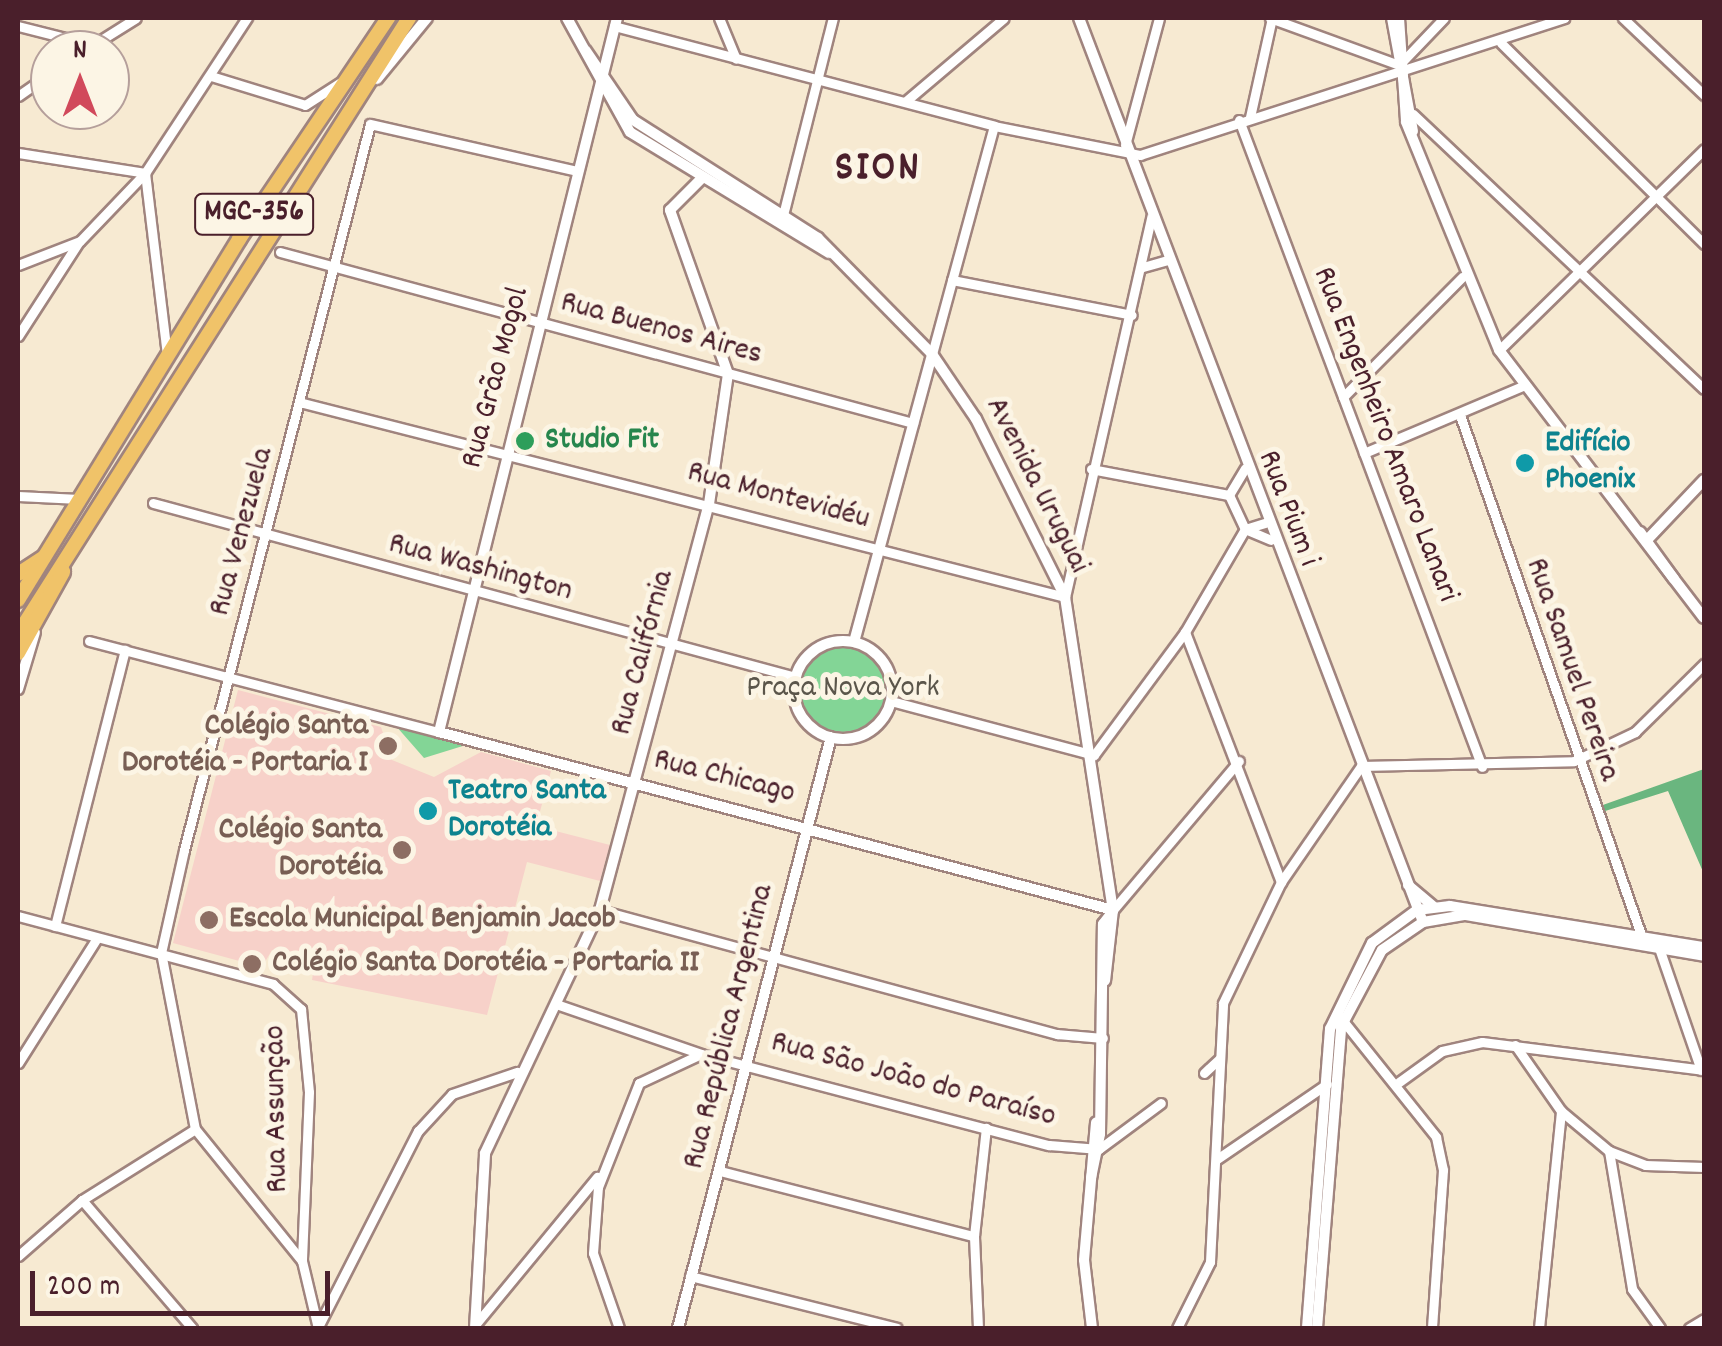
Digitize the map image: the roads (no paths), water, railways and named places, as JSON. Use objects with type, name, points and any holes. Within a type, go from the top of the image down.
[{"type":"main road","name":"MGC-356","points":[[19,595],[48,554],[166,354],[388,18]]},
{"type":"main road","name":"MGC-356","points":[[18,634],[408,18]]},
{"type":"main road","points":[[18,574],[48,554]]},
{"type":"main road","points":[[18,653],[37,623],[68,554]]},
{"type":"main road","points":[[19,595],[38,604],[37,623]]},
{"type":"street","points":[[18,336],[80,241],[145,173],[247,18]]},
{"type":"street","name":"MGC-356","points":[[363,52],[380,18]]},
{"type":"street","name":"MGC-356","points":[[354,104],[426,18]]},
{"type":"street","name":"Avenida Uruguai","points":[[567,18],[633,120],[783,215],[830,253],[932,354],[976,419],[1065,597],[1094,755],[1113,910],[1103,924],[1103,1038],[1091,1178],[1092,1328]]},
{"type":"street","points":[[719,18],[736,58]]},
{"type":"street","points":[[783,215],[832,18]]},
{"type":"street","points":[[906,101],[1004,18]]},
{"type":"street","name":"Rua Pium i","points":[[1079,18],[1124,134],[1124,151],[1271,540],[1423,922]]},
{"type":"street","points":[[1124,134],[1159,18]]},
{"type":"street","points":[[1250,117],[1272,18],[1399,65]]},
{"type":"street","points":[[1395,18],[1399,65],[1413,133],[1462,278],[1499,350],[1704,618]]},
{"type":"street","points":[[1399,65],[1444,18]]},
{"type":"street","points":[[616,22],[994,126],[1140,154],[1399,65],[1501,42],[1564,18]]},
{"type":"street","points":[[1623,18],[1704,95]]},
{"type":"street","name":"Rua Grão Mogol","points":[[439,732],[467,593],[616,22]]},
{"type":"street","points":[[590,52],[611,39]]},
{"type":"street","points":[[1501,42],[1704,244]]},
{"type":"street","name":"Avenida Uruguai","points":[[590,52],[599,88],[630,132],[701,179],[830,253]]},
{"type":"street","points":[[1399,65],[1413,114],[1413,133]]},
{"type":"street","points":[[211,76],[305,105],[346,78]]},
{"type":"street","points":[[1413,114],[1704,389]]},
{"type":"street","name":"Rua Engenheiro Amaro Lanari","points":[[1239,120],[1482,767]]},
{"type":"street","name":"Rua Venezuela","points":[[161,953],[303,403],[370,124],[577,171]]},
{"type":"street","points":[[854,642],[994,126]]},
{"type":"street","points":[[1413,133],[1434,131]]},
{"type":"street","points":[[1499,350],[1704,149]]},
{"type":"street","points":[[680,152],[684,188],[701,179]]},
{"type":"street","points":[[18,153],[145,173]]},
{"type":"street","points":[[145,173],[166,354]]},
{"type":"street","name":"Rua Califórnia","points":[[475,1327],[485,1153],[517,1072],[556,1004],[600,910],[709,504],[728,374],[670,210],[684,188]]},
{"type":"street","points":[[1065,597],[1091,469],[1132,316],[1151,216]]},
{"type":"street","points":[[18,265],[80,241]]},
{"type":"street","name":"Rua Buenos Aires","points":[[280,252],[913,423]]},
{"type":"street","points":[[1141,269],[1168,260]]},
{"type":"street","points":[[1343,397],[1462,278]]},
{"type":"street","points":[[952,280],[1132,316]]},
{"type":"street","points":[[1364,453],[1461,418],[1526,386]]},
{"type":"street","name":"Rua Montevidéu","points":[[303,403],[1065,597]]},
{"type":"street","name":"Rua Samuel Pereira","points":[[1461,418],[1574,761],[1640,935]]},
{"type":"street","points":[[1228,495],[1244,468]]},
{"type":"street","points":[[1091,469],[1228,495]]},
{"type":"street","points":[[1647,540],[1704,480]]},
{"type":"street","points":[[1228,495],[1245,529],[1271,540]]},
{"type":"street","points":[[18,496],[80,500]]},
{"type":"street","points":[[1610,500],[1647,540],[1674,580]]},
{"type":"street","name":"Rua Washington","points":[[153,503],[467,593],[796,677]]},
{"type":"street","points":[[891,701],[1094,755],[1185,632],[1245,529],[1265,523]]},
{"type":"street","points":[[18,689],[37,623]]},
{"type":"street","points":[[1185,632],[1239,761],[1281,882]]},
{"type":"street","name":"Rua Chicago","points":[[88,641],[806,824],[1113,910]]},
{"type":"street","points":[[854,642],[885,663],[891,701],[868,732],[831,737],[800,715],[796,677],[812,652],[854,642]]},
{"type":"street","points":[[55,926],[125,650]]},
{"type":"street","points":[[1177,1328],[1210,1262],[1223,1003],[1281,882],[1362,766],[1482,767],[1574,761],[1635,732],[1704,664]]},
{"type":"street","name":"Rua República Argentina","points":[[678,1328],[831,737]]},
{"type":"street","points":[[1113,910],[1239,761]]},
{"type":"street","points":[[1407,884],[1433,906]]},
{"type":"street","points":[[1308,1328],[1326,1084],[1338,1016],[1372,943],[1418,910],[1433,906],[1704,947]]},
{"type":"street","points":[[600,910],[1057,1034],[1103,1038]]},
{"type":"street","points":[[1317,1328],[1338,1016],[1376,957],[1423,922],[1466,915],[1704,956]]},
{"type":"street","name":"Rua Assunção","points":[[18,916],[272,984],[301,1009],[309,1072],[302,1261],[318,1328]]},
{"type":"street","points":[[18,1063],[97,938]]},
{"type":"street","points":[[1400,1082],[1442,1051],[1514,1044],[1703,1070],[1658,948]]},
{"type":"street","points":[[161,953],[194,1129],[302,1261]]},
{"type":"street","name":"Rua São João do Paraíso","points":[[556,1004],[701,1054],[748,1063],[986,1128],[1093,1149]]},
{"type":"street","points":[[1338,1016],[1400,1082],[1436,1137],[1443,1170],[1432,1328]]},
{"type":"street","points":[[1514,1044],[1560,1111],[1608,1151],[1645,1165],[1704,1167]]},
{"type":"street","points":[[619,1328],[593,1253],[606,1168],[639,1083],[701,1054]]},
{"type":"street","points":[[1204,1073],[1219,1059]]},
{"type":"street","points":[[318,1328],[418,1131],[452,1094],[517,1072]]},
{"type":"street","points":[[1217,1159],[1326,1084]]},
{"type":"street","points":[[1326,1084],[1334,1107]]},
{"type":"street","points":[[1093,1149],[1161,1102]]},
{"type":"street","points":[[1538,1327],[1560,1111]]},
{"type":"street","points":[[978,1328],[974,1236],[986,1128]]},
{"type":"street","points":[[18,1256],[82,1200],[194,1129]]},
{"type":"street","points":[[1608,1151],[1632,1289],[1660,1328]]},
{"type":"street","points":[[475,1327],[606,1168]]},
{"type":"street","points":[[720,1171],[974,1236]]},
{"type":"street","points":[[82,1200],[192,1328]]},
{"type":"street","points":[[690,1276],[897,1328]]},
{"type":"street","points":[[1690,1328],[1704,1319]]},
{"type":"place","name":"Studio Fit","points":[[525,441]]},
{"type":"place","name":"Edifício Phoenix","points":[[1525,463]]},
{"type":"place","name":"Colégio Santa Dorotéia - Portaria I","points":[[388,746]]},
{"type":"place","name":"Teatro Santa Dorotéia","points":[[428,811]]},
{"type":"place","name":"Colégio Santa Dorotéia","points":[[402,850]]},
{"type":"place","name":"Escola Municipal Benjamin Jacob","points":[[209,920]]},
{"type":"place","name":"Colégio Santa Dorotéia - Portaria II","points":[[252,964]]},
{"type":"district","name":"SION","points":[[878,170]]},
{"type":"park label","name":"Praça Nova York","points":[[843,689]]}]
